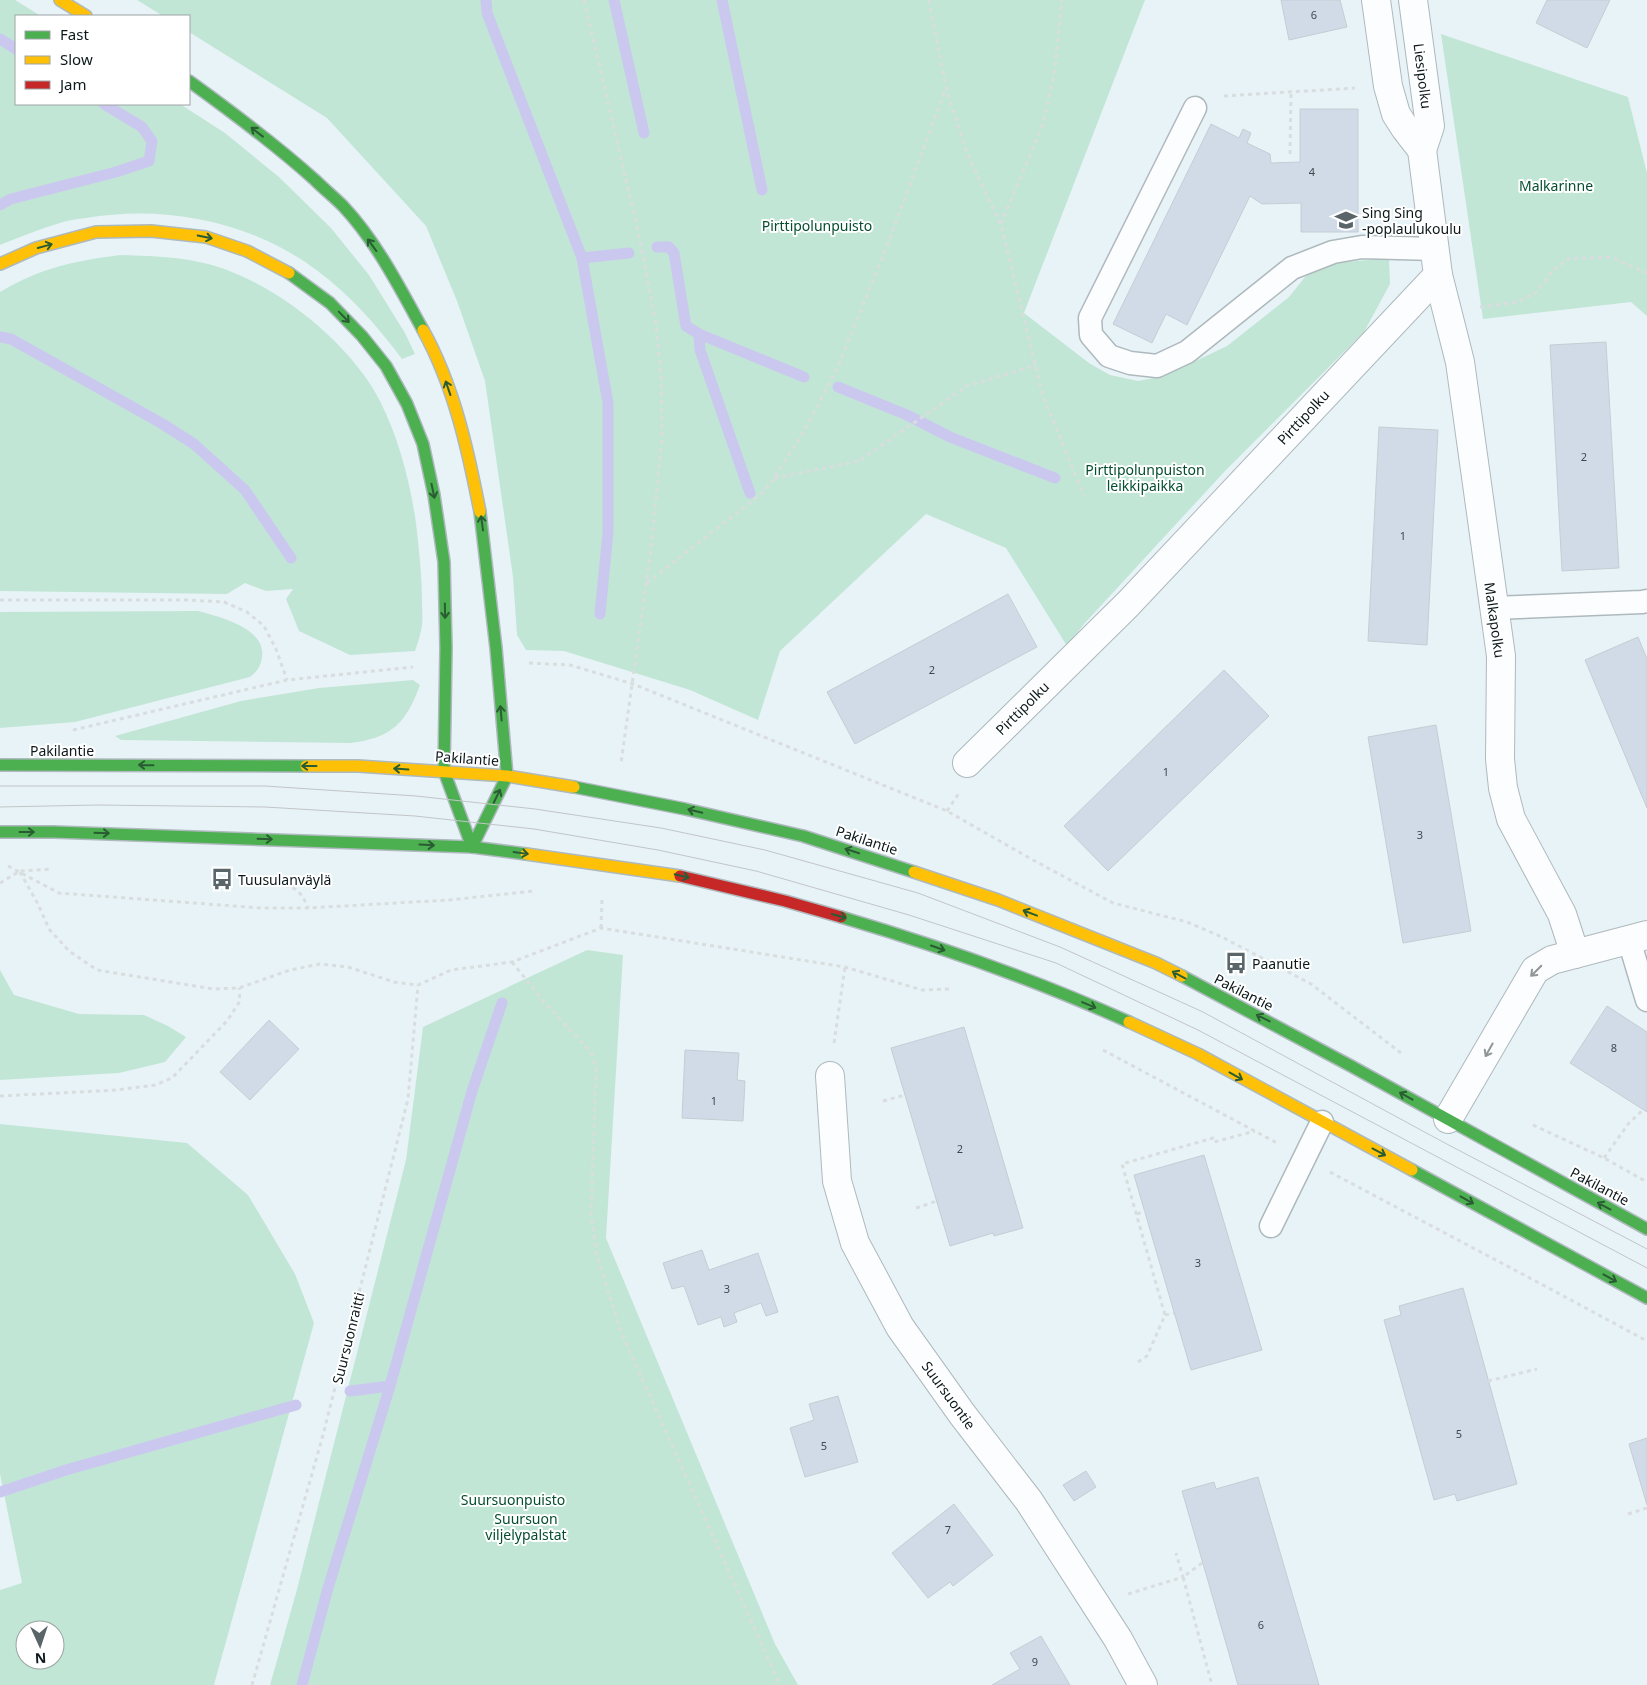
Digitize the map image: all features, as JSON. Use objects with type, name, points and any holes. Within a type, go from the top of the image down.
[{"type":"main road","points":[[60,0],[84,15]]},
{"type":"main road","points":[[190,82],[290,158],[343,206],[398,284],[428,339],[447,384],[463,434],[481,517],[496,648],[507,776],[472,847]]},
{"type":"main road","points":[[0,264],[36,248],[96,232],[151,231],[206,237],[247,251],[291,274],[330,303],[362,336],[386,366],[408,404],[423,444],[434,496],[444,562],[446,648],[444,771],[472,847]]},
{"type":"main road","name":"Pakilantie","points":[[0,765],[358,766],[507,776],[639,800],[803,836],[998,900],[1156,963],[1282,1029],[1647,1229]]},
{"type":"main road","points":[[0,832],[93,833],[472,847],[668,873],[786,901],[892,932],[976,960],[1126,1021],[1198,1054],[1647,1298]]},
{"type":"street","points":[[1376,0],[1388,86],[1396,114],[1422,150],[1436,262]]},
{"type":"street","name":"Liesipolku","points":[[1413,0],[1430,126],[1422,150]]},
{"type":"street","name":"Malkapolku","points":[[1436,262],[1460,362],[1501,656],[1500,759],[1503,788],[1511,819],[1562,914],[1575,954]]},
{"type":"street","name":"Pirttipolku","points":[[967,763],[1128,604],[1436,262]]},
{"type":"street","points":[[1448,1120],[1535,970],[1552,960],[1638,938]]},
{"type":"street","name":"Suursuontie","points":[[830,1076],[837,1181],[855,1242],[900,1326],[962,1414],[1029,1501],[1118,1639],[1144,1685]]},
{"type":"lane","points":[[1195,108],[1090,318],[1091,335],[1110,356],[1130,363],[1157,366],[1186,352],[1292,268],[1333,252],[1362,247],[1436,262]]},
{"type":"lane","points":[[1493,608],[1642,602],[1647,600]]},
{"type":"lane","points":[[1638,938],[1647,1000]]},
{"type":"lane","points":[[1271,1226],[1322,1122]]},
{"type":"path","points":[[584,0],[640,240],[656,324],[662,374],[662,438],[646,584],[620,772]]},
{"type":"path","points":[[929,0],[946,88],[967,153],[1001,225],[1043,396],[1084,496]]},
{"type":"path","points":[[1001,225],[1043,124],[1055,68],[1062,0]]},
{"type":"path","points":[[1195,108],[1218,97],[1388,86]]},
{"type":"path","points":[[646,584],[766,490],[803,433],[836,371],[887,246],[946,88]]},
{"type":"path","points":[[1290,154],[1291,92]]},
{"type":"path","points":[[1478,307],[1517,302],[1537,292],[1552,271],[1568,259],[1611,257],[1647,273]]},
{"type":"path","points":[[775,478],[859,461],[967,386],[1036,364]]},
{"type":"path","points":[[0,600],[188,600],[224,602],[247,612],[264,626],[276,648],[287,680]]},
{"type":"path","points":[[522,663],[570,666],[633,684],[947,811],[1040,865],[1113,903],[1187,922],[1222,937],[1311,984],[1403,1055]]},
{"type":"path","points":[[64,732],[287,680],[416,667]]},
{"type":"path","points":[[0,883],[20,871],[52,869]]},
{"type":"path","points":[[20,871],[59,894],[262,908],[308,908],[449,900],[535,891]]},
{"type":"path","points":[[20,871],[49,929],[69,951],[97,970],[213,988],[239,988],[290,970],[320,964],[348,967],[394,982],[418,985],[451,970],[512,962],[601,928],[845,967],[922,990],[947,990],[954,988]]},
{"type":"path","points":[[268,882],[291,886],[303,896],[308,908]]},
{"type":"path","points":[[601,928],[602,899]]},
{"type":"path","points":[[512,962],[544,1002],[591,1052],[596,1070],[591,1214],[597,1256],[621,1332],[780,1685]]},
{"type":"path","points":[[830,1076],[845,967]]},
{"type":"path","name":"Suursuonraitti","points":[[252,1685],[323,1435],[408,1099],[418,985]]},
{"type":"path","points":[[0,1096],[117,1090],[155,1085],[172,1078],[227,1021],[240,1001],[239,988]]},
{"type":"path","points":[[883,1101],[905,1095]]},
{"type":"path","points":[[1604,1158],[1629,1123],[1643,1110]]},
{"type":"path","points":[[1526,1122],[1604,1158],[1647,1182]]},
{"type":"path","points":[[1138,1362],[1147,1356],[1165,1315],[1122,1164],[1213,1138],[1214,1142],[1256,1131]]},
{"type":"path","points":[[916,1208],[936,1201]]},
{"type":"path","points":[[1136,1214],[1145,1211]]},
{"type":"path","points":[[1165,1315],[1174,1313]]},
{"type":"path","points":[[1488,1381],[1537,1369]]},
{"type":"path","points":[[1628,1514],[1647,1508]]},
{"type":"path","points":[[1176,1553],[1212,1685]]},
{"type":"path","points":[[1100,1612],[1120,1597],[1183,1577],[1202,1563]]},
{"type":"green space","points":[[0,0],[15,0],[39,15],[15,15],[15,105],[182,105],[225,133],[279,177],[331,228],[369,275],[405,333],[415,354],[402,359],[353,302],[319,272],[294,255],[266,240],[238,229],[208,221],[178,216],[116,214],[63,222],[0,245]]},
{"type":"green space","name":"Pirttipolunpuisto","points":[[137,0],[1145,0],[1024,313],[1089,363],[1110,375],[1138,381],[1164,376],[1227,346],[1289,297],[1305,277],[1325,264],[1389,258],[1390,284],[1364,332],[1225,471],[1084,624],[1067,646],[1006,548],[926,514],[780,651],[758,720],[690,690],[564,651],[526,650],[517,635],[513,577],[485,381],[457,301],[426,226],[327,118],[190,33],[190,15],[161,15]]},
{"type":"green space","name":"Malkarinne","points":[[1441,34],[1628,97],[1647,173],[1647,316],[1631,302],[1483,319]]},
{"type":"green space","points":[[120,255],[189,260],[225,269],[251,281],[278,296],[327,334],[348,355],[366,378],[380,401],[393,430],[414,507],[420,562],[422,617],[421,631],[415,651],[350,655],[299,631],[286,599],[293,589],[266,591],[245,583],[227,594],[0,591],[0,292],[43,271],[87,260]]},
{"type":"green space","points":[[198,611],[240,625],[257,638],[261,647],[262,657],[257,671],[250,677],[75,722],[0,728],[0,612]]},
{"type":"green space","points":[[413,680],[420,685],[403,719],[387,732],[364,741],[350,743],[121,740],[115,736],[241,701],[319,688]]},
{"type":"green space","name":"Suursuon viljelypalstat","points":[[587,950],[623,955],[606,1238],[775,1644],[798,1685],[270,1685],[296,1593],[406,1160],[423,1027]]},
{"type":"green space","points":[[0,970],[14,995],[79,1014],[144,1015],[186,1037],[165,1062],[119,1073],[0,1080]]},
{"type":"green space","points":[[0,1124],[187,1143],[248,1195],[295,1274],[314,1323],[214,1685],[0,1685],[0,1590],[22,1583],[0,1474]]},
{"type":"building","points":[[1281,0],[1340,0],[1347,27],[1289,40]]},
{"type":"building","points":[[1547,0],[1610,0],[1587,48],[1536,23]]},
{"type":"building","points":[[1300,109],[1358,109],[1358,232],[1301,232],[1301,203],[1262,204],[1250,196],[1187,325],[1166,314],[1152,343],[1113,324],[1211,124],[1239,138],[1243,129],[1251,133],[1247,143],[1270,154],[1271,163],[1300,162]]},
{"type":"building","points":[[1606,342],[1619,568],[1562,571],[1550,345]]},
{"type":"building","points":[[1379,427],[1438,430],[1427,645],[1368,641]]},
{"type":"building","points":[[1008,594],[1037,647],[855,744],[827,692]]},
{"type":"building","points":[[1638,637],[1647,659],[1647,808],[1585,660]]},
{"type":"building","points":[[1224,670],[1269,716],[1108,871],[1064,826]]},
{"type":"building","points":[[1436,725],[1471,931],[1403,943],[1368,737]]},
{"type":"building","points":[[1607,1006],[1647,1032],[1647,1112],[1570,1063]]},
{"type":"building","points":[[269,1020],[299,1049],[250,1100],[220,1072]]},
{"type":"building","points":[[964,1027],[1023,1228],[994,1236],[993,1233],[950,1246],[891,1048]]},
{"type":"building","points":[[685,1050],[739,1053],[737,1080],[745,1081],[743,1121],[682,1118]]},
{"type":"building","points":[[1204,1155],[1262,1350],[1191,1370],[1134,1175]]},
{"type":"building","points":[[702,1250],[709,1270],[758,1253],[778,1312],[766,1316],[761,1303],[734,1313],[737,1322],[724,1327],[721,1317],[698,1325],[684,1286],[672,1289],[663,1263]]},
{"type":"building","points":[[1463,1288],[1517,1484],[1457,1501],[1455,1494],[1434,1500],[1384,1320],[1401,1315],[1399,1306]]},
{"type":"building","points":[[838,1396],[858,1462],[805,1477],[790,1428],[814,1420],[809,1404]]},
{"type":"building","points":[[1647,1438],[1647,1505],[1629,1444]]},
{"type":"building","points":[[1086,1471],[1096,1487],[1074,1501],[1063,1485]]},
{"type":"building","points":[[1258,1477],[1319,1685],[1238,1685],[1182,1491],[1214,1482],[1216,1489]]},
{"type":"building","points":[[954,1504],[993,1555],[953,1586],[950,1582],[928,1598],[892,1553]]},
{"type":"building","points":[[1041,1636],[1070,1685],[992,1685],[1020,1669],[1010,1653]]},
{"type":"waterway","points":[[486,0],[487,13],[582,258],[608,403],[608,532],[600,614]]},
{"type":"waterway","points":[[614,0],[644,133]]},
{"type":"waterway","points":[[722,0],[762,190]]},
{"type":"waterway","points":[[0,39],[15,48]]},
{"type":"waterway","points":[[0,205],[11,199],[116,172],[149,161],[152,141],[142,127],[106,105]]},
{"type":"waterway","points":[[657,247],[669,247],[674,253],[686,326],[699,334],[804,377]]},
{"type":"waterway","points":[[582,258],[629,253]]},
{"type":"waterway","points":[[699,334],[700,350],[750,493]]},
{"type":"waterway","points":[[0,337],[11,339],[161,423],[194,444],[245,490],[291,558]]},
{"type":"waterway","points":[[838,387],[907,415],[950,437],[1055,478]]},
{"type":"waterway","points":[[302,1685],[328,1588],[390,1386],[472,1091],[502,1003]]},
{"type":"waterway","points":[[350,1391],[390,1386]]},
{"type":"waterway","points":[[0,1492],[66,1470],[296,1405]]},
{"type":"tram line","points":[[0,786],[265,786],[416,796],[535,809],[661,828],[765,850],[918,893],[1060,947],[1203,1012],[1443,1142],[1647,1249]]},
{"type":"tram line","points":[[0,807],[97,805],[265,807],[415,816],[534,829],[658,850],[756,871],[909,915],[1056,963],[1198,1030],[1647,1268]]},
{"type":"traffic: fast","points":[[190,82],[269,141],[343,206],[377,250],[423,330]]},
{"type":"traffic: fast","points":[[289,273],[330,303],[362,336],[386,366],[407,404],[423,444],[434,495],[444,562],[446,648],[444,771],[472,847]]},
{"type":"traffic: fast","points":[[472,847],[507,776],[496,648],[480,512]]},
{"type":"traffic: fast","points":[[0,765],[306,766]]},
{"type":"traffic: fast","points":[[574,787],[685,809],[803,836],[914,872]]},
{"type":"traffic: fast","points":[[0,832],[54,832],[472,847],[526,854]]},
{"type":"traffic: fast","points":[[841,917],[987,965],[1059,992],[1129,1022]]},
{"type":"traffic: fast","points":[[1182,976],[1351,1066],[1647,1229]]},
{"type":"traffic: fast","points":[[1412,1170],[1647,1298]]},
{"type":"traffic: slow","points":[[60,0],[84,15]]},
{"type":"traffic: slow","points":[[0,264],[36,248],[96,232],[151,231],[206,237],[247,251],[289,273]]},
{"type":"traffic: slow","points":[[423,330],[443,373],[459,419],[480,512]]},
{"type":"traffic: slow","points":[[306,766],[358,766],[507,776],[574,787]]},
{"type":"traffic: slow","points":[[526,854],[680,876]]},
{"type":"traffic: slow","points":[[914,872],[998,900],[1156,963],[1182,976]]},
{"type":"traffic: slow","points":[[1129,1022],[1198,1054],[1412,1170]]},
{"type":"traffic: jam","points":[[680,876],[785,901],[841,917]]},
{"type":"place","name":"Sing Sing -poplaulukoulu","points":[[1346,220]]},
{"type":"place","name":"Tuusulanväylä","points":[[222,879]]},
{"type":"place","name":"Paanutie","points":[[1236,963]]},
{"type":"park label","name":"Pirttipolunpuiston leikkipaikka","points":[[1145,478]]},
{"type":"park label","name":"Suursuonpuisto","points":[[513,1499]]}]
